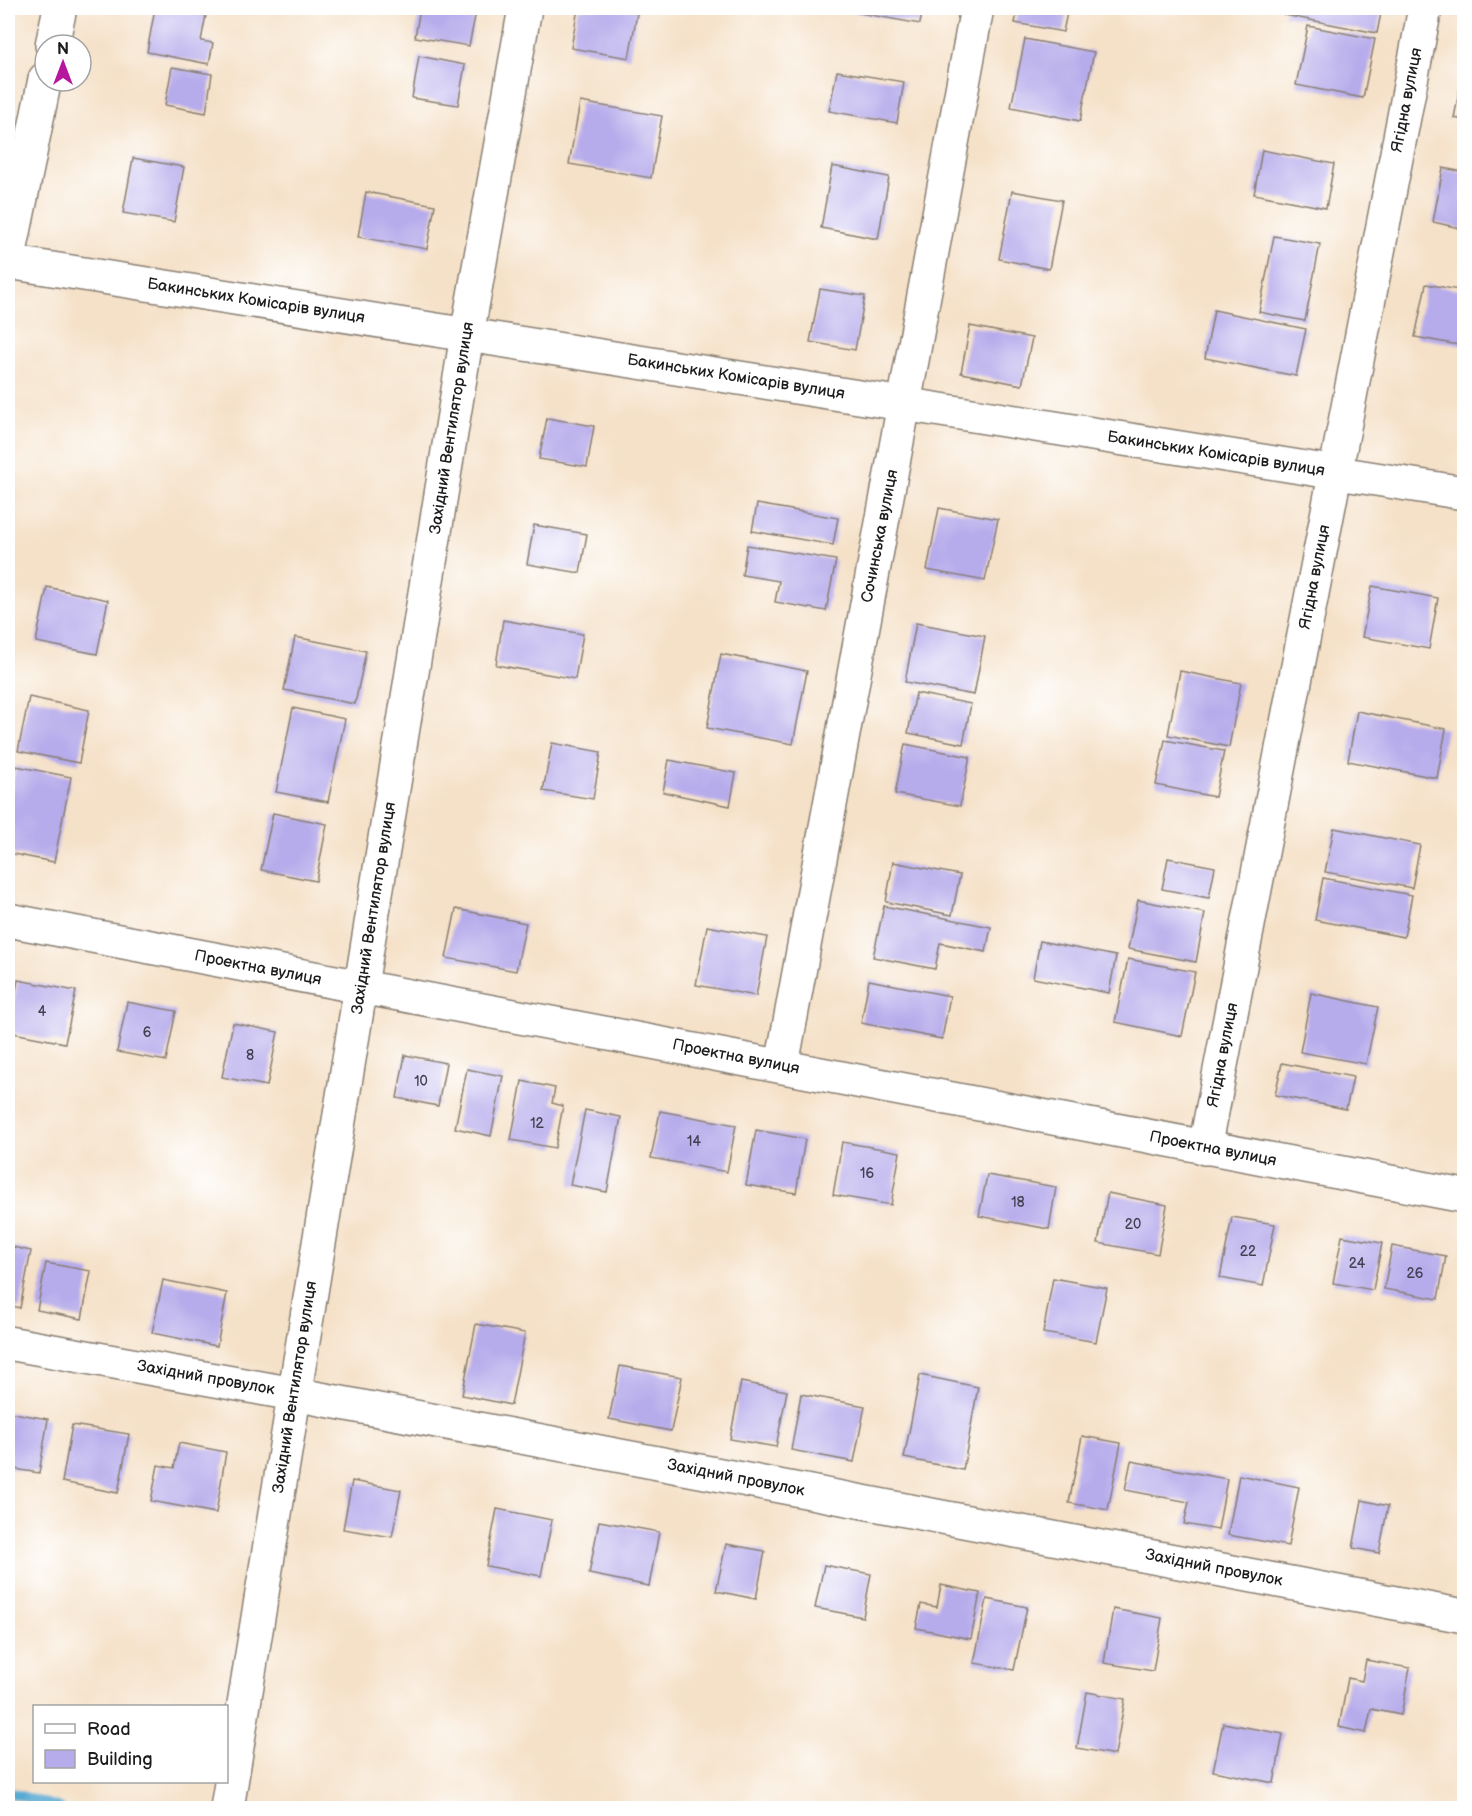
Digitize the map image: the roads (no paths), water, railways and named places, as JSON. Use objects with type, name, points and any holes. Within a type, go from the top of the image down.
[{"type":"street","points":[[55,33],[60,8]]},
{"type":"street","name":"Західний Вентилятор вулиця","points":[[227,1809],[467,335],[525,8]]},
{"type":"street","name":"Сочинська вулиця","points":[[782,1065],[977,8]]},
{"type":"street","name":"Ягідна вулиця","points":[[1205,1148],[1425,8]]},
{"type":"street","points":[[8,262],[42,93]]},
{"type":"street","name":"Бакинських Комісарів вулиця","points":[[8,262],[1464,493]]},
{"type":"street","name":"Проектна вулиця","points":[[8,920],[1464,1196]]},
{"type":"street","name":"Західний провулок","points":[[8,1343],[294,1394],[1464,1616]]},
{"type":"waterway","points":[[8,1792],[60,1808]]}]
